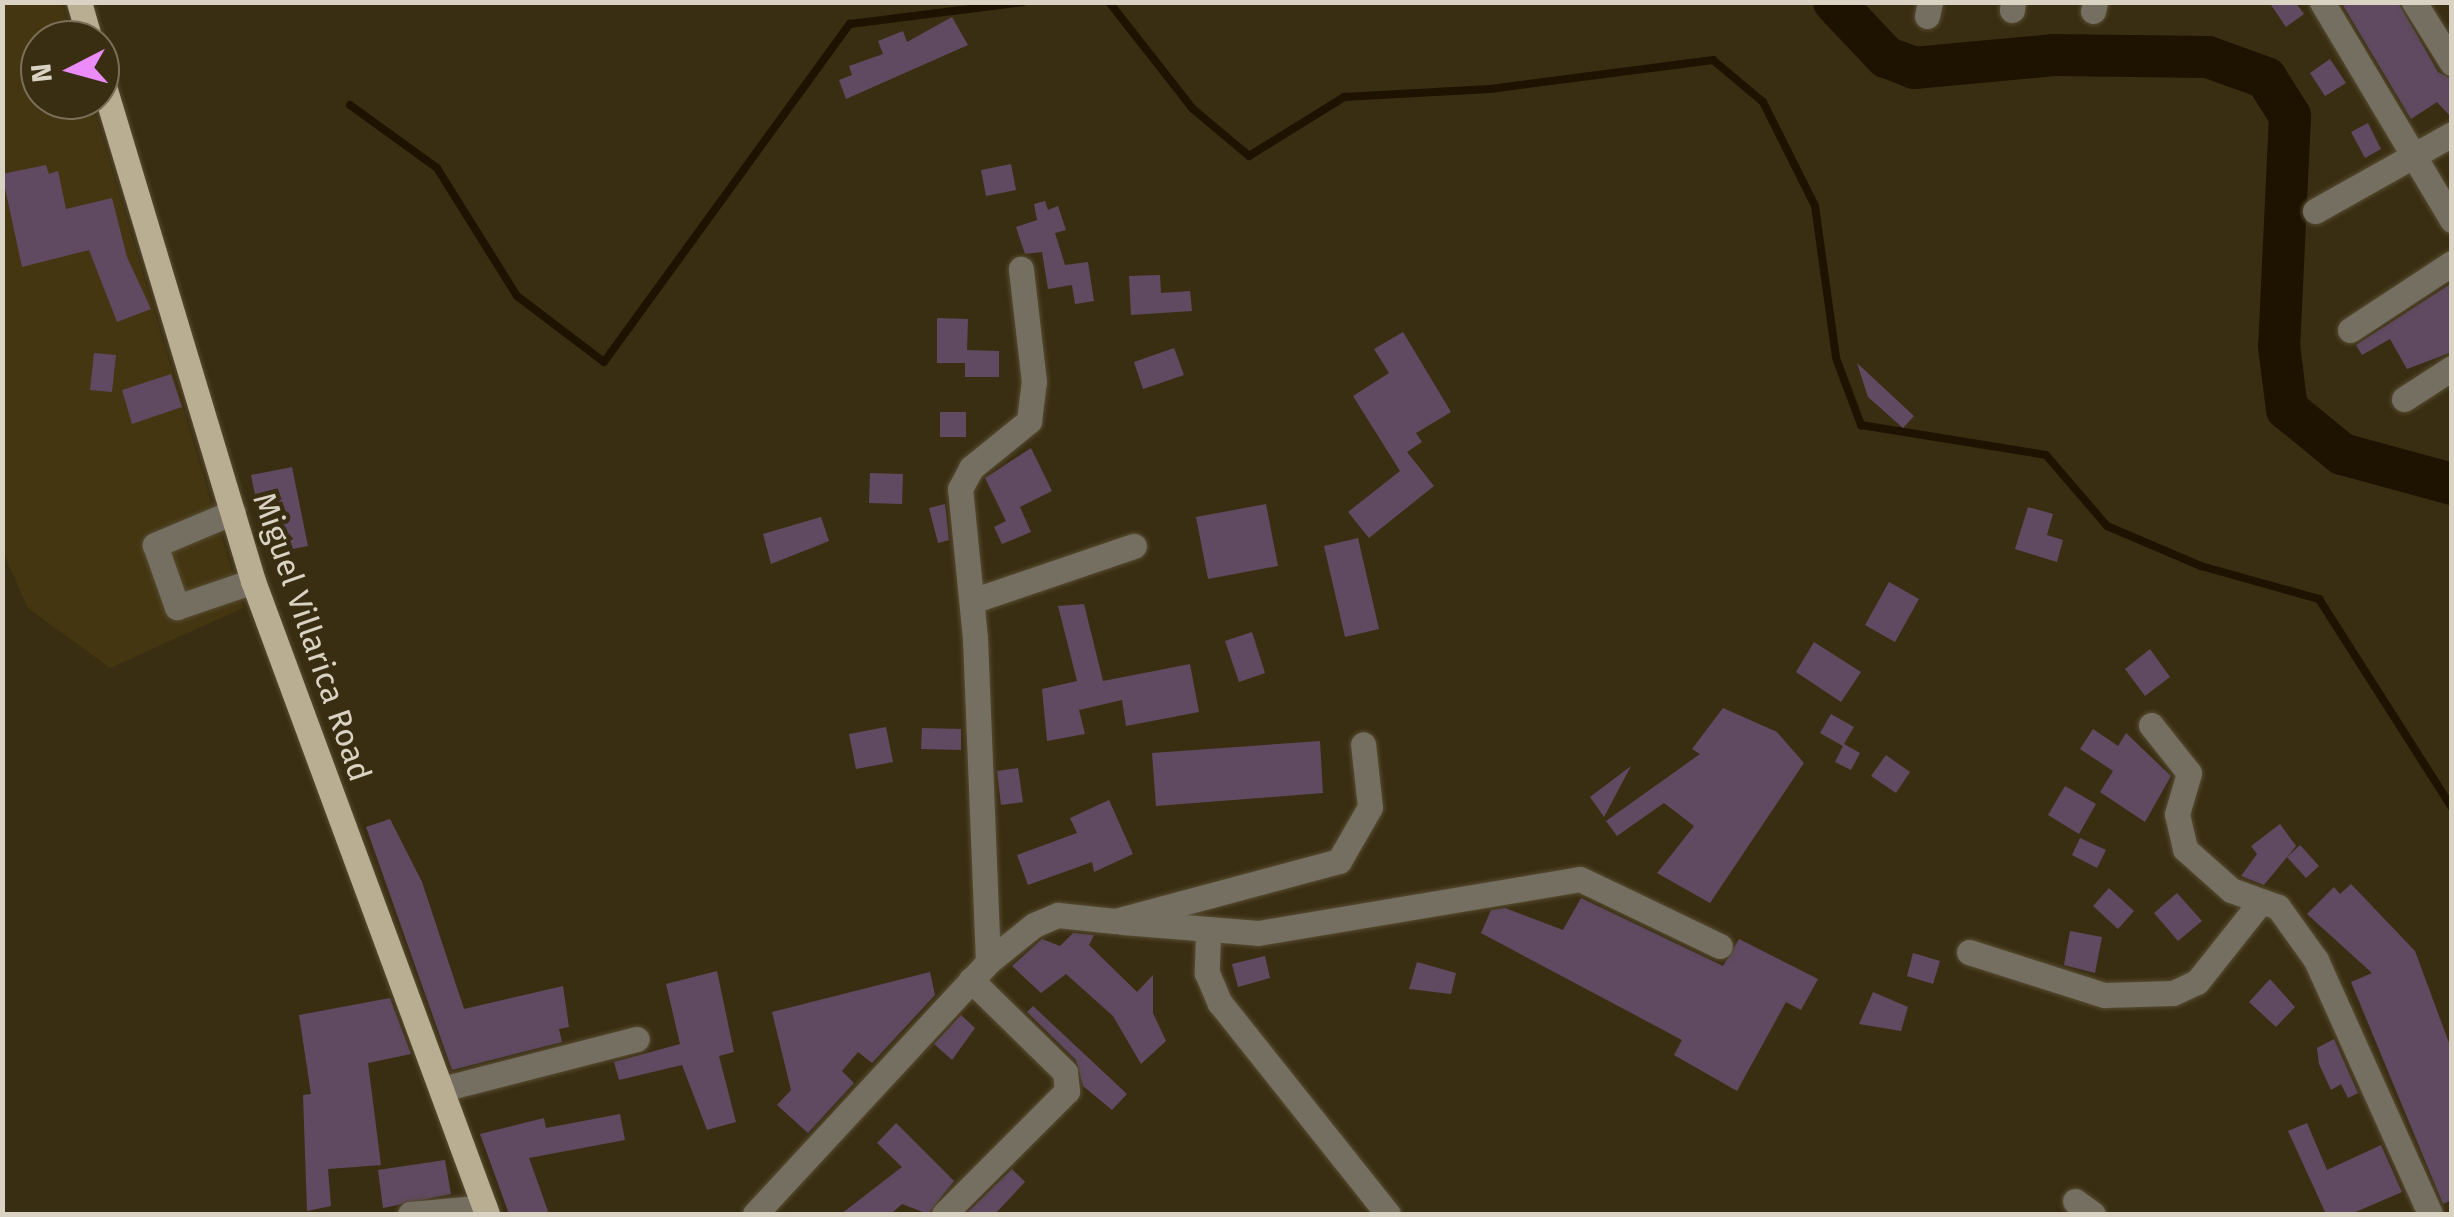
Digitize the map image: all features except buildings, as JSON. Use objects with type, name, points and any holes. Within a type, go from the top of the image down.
[{"type":"main road","name":"Miguel Villarica Road","points":[[114,120],[253,581],[486,1210]]},
{"type":"street","points":[[2322,2],[2416,152],[2452,220]]},
{"type":"street","points":[[2414,2],[2452,62]]},
{"type":"street","points":[[2315,210],[2452,134]]},
{"type":"street","points":[[2350,330],[2452,263]]},
{"type":"street","points":[[944,1214],[1062,1098],[1068,1080],[980,971],[972,602],[960,489],[971,468],[1029,422],[1034,382],[1021,269]]},
{"type":"street","points":[[2404,399],[2452,368]]},
{"type":"street","points":[[232,512],[155,545],[177,606],[253,581]]},
{"type":"street","points":[[972,602],[1134,546]]},
{"type":"street","points":[[2152,725],[2189,773],[2176,814],[2185,849],[2258,905],[2278,908],[2316,960],[2430,1214]]},
{"type":"street","points":[[1115,921],[1340,860],[1370,807],[1364,744]]},
{"type":"street","points":[[754,1214],[980,971],[1046,918],[1115,921],[1208,935],[1580,879],[1720,946]]},
{"type":"street","points":[[1969,952],[2104,995],[2173,994],[2197,982],[2258,905]]},
{"type":"street","points":[[1208,935],[1208,973],[1220,1003],[1388,1214]]},
{"type":"street","points":[[442,1090],[637,1039]]},
{"type":"street","points":[[410,1214],[486,1210]]},
{"type":"shaded area","points":[[2,3],[62,3],[67,20],[20,20],[20,120],[97,120],[243,608],[110,668],[28,608],[3,552]]},
{"type":"waterway","points":[[350,105],[437,168],[517,296],[604,362],[850,24],[1023,2]]},
{"type":"waterway","points":[[1109,2],[1193,109],[1249,156],[1344,97],[1490,89],[1713,60],[1763,102],[1815,206],[1836,358],[1861,425],[2046,455],[2107,526],[2201,566],[2319,599],[2452,808]]},
{"type":"waterway","points":[[1834,2],[1886,57],[1914,68],[2053,55],[2208,57],[2266,78],[2290,116],[2279,346],[2287,409],[2342,454],[2452,484]]}]
